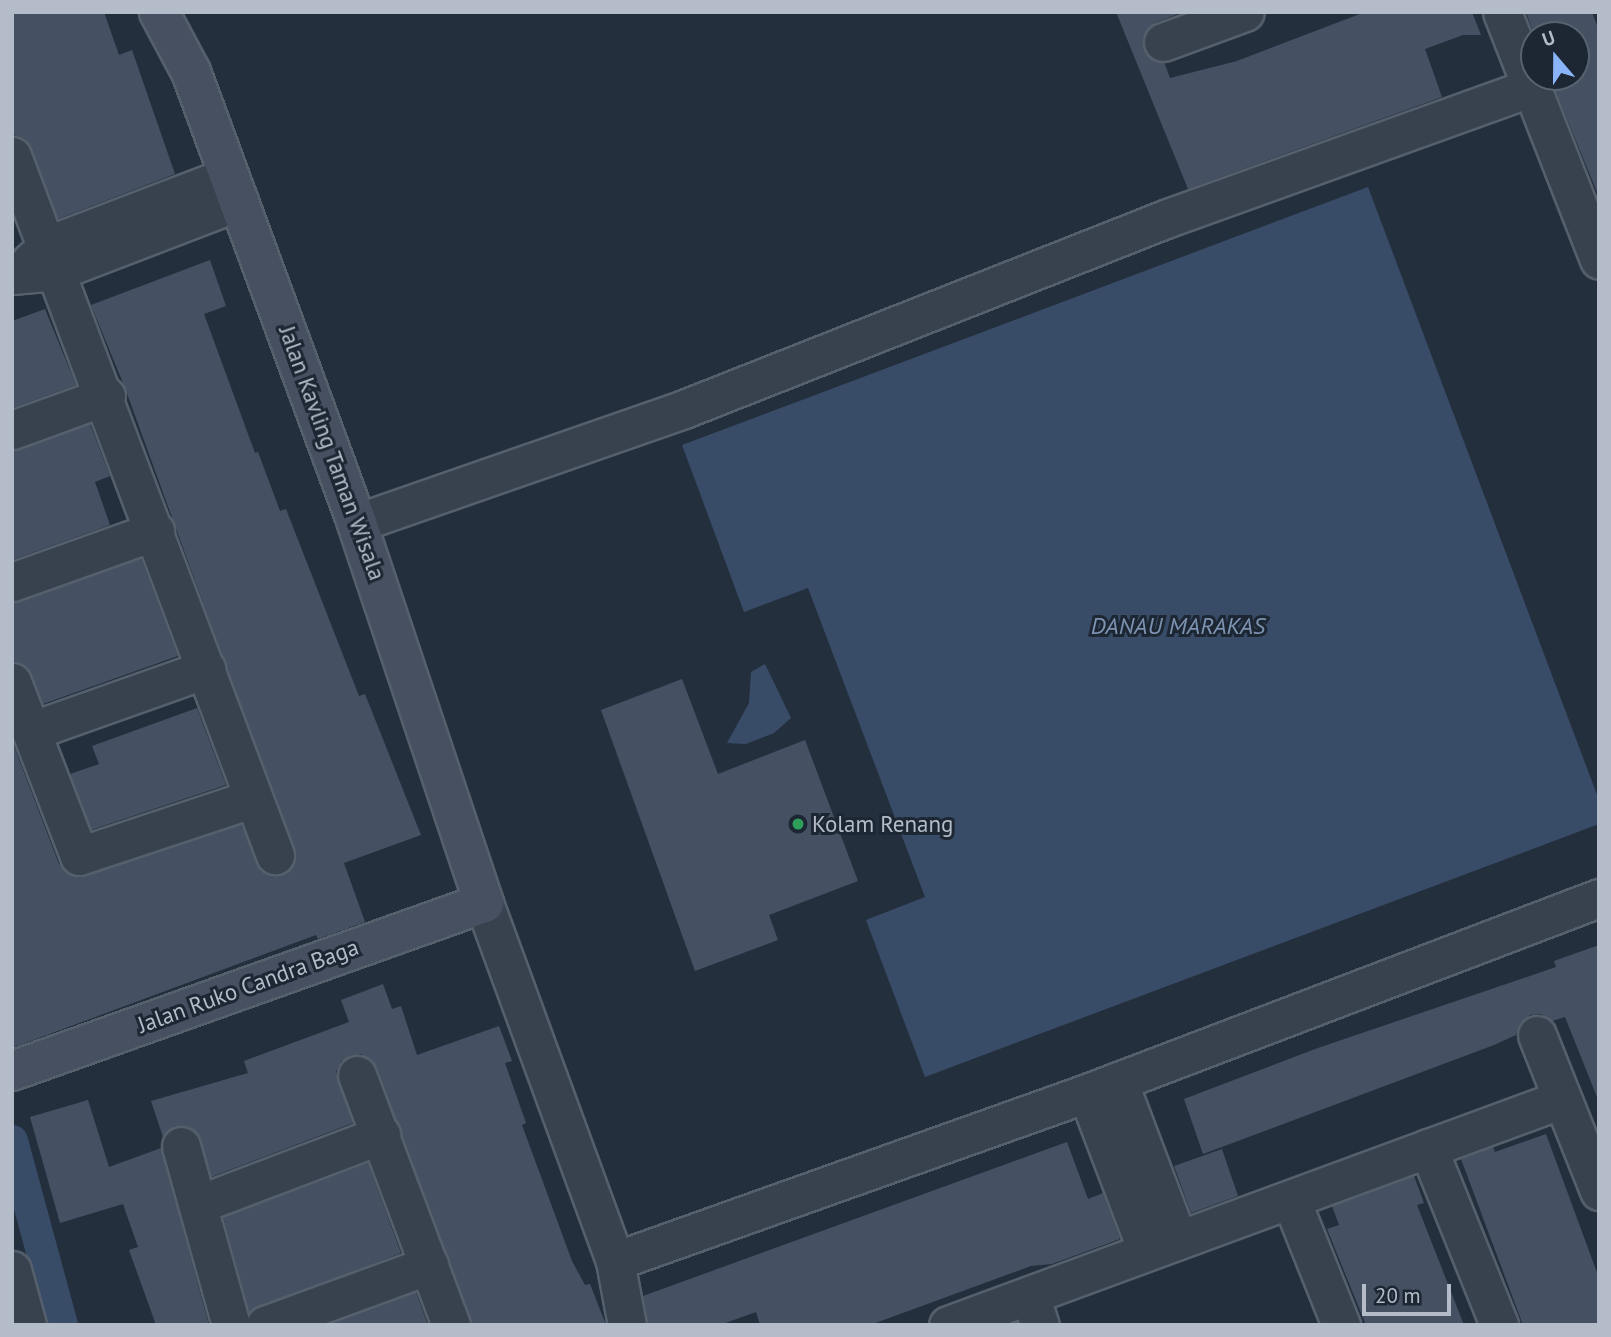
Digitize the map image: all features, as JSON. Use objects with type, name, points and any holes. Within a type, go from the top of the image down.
[{"type":"street","name":"Jalan Kavling Taman Wisala","points":[[159,12],[191,72],[357,523],[484,902]]},
{"type":"street","points":[[1163,42],[1245,12]]},
{"type":"street","points":[[1502,12],[1520,62]]},
{"type":"street","points":[[357,523],[684,409],[1168,218],[1524,91]]},
{"type":"street","points":[[1531,91],[1599,260]]},
{"type":"street","points":[[12,156],[106,396],[251,799],[275,855]]},
{"type":"street","points":[[15,274],[234,188]]},
{"type":"street","points":[[12,430],[106,396]]},
{"type":"street","points":[[12,582],[155,531]]},
{"type":"street","points":[[31,731],[206,669]]},
{"type":"street","points":[[12,682],[79,856],[251,799]]},
{"type":"street","points":[[615,1261],[1103,1087],[1599,898]]},
{"type":"street","points":[[484,902],[615,1261],[627,1325]]},
{"type":"street","name":"Jalan Ruko Candra Baga","points":[[15,1070],[484,902]]},
{"type":"street","points":[[1537,1035],[1599,1191]]},
{"type":"street","points":[[357,1075],[451,1325]]},
{"type":"street","points":[[1103,1087],[1162,1246]]},
{"type":"street","points":[[948,1325],[1035,1310],[1162,1246],[1562,1099]]},
{"type":"street","points":[[199,1204],[381,1135]]},
{"type":"street","points":[[181,1146],[231,1325]]},
{"type":"street","points":[[1428,1148],[1499,1325]]},
{"type":"street","points":[[1291,1200],[1341,1325]]},
{"type":"street","points":[[265,1325],[429,1265]]},
{"type":"street","points":[[12,1270],[27,1325]]},
{"type":"water","name":"DANAU MARAKAS","points":[[1368,187],[1599,800],[1599,824],[925,1077],[866,920],[925,897],[808,588],[744,612],[682,445]]},
{"type":"water","points":[[765,664],[791,718],[774,733],[746,744],[727,743],[749,703],[751,672]]},
{"type":"building","points":[[12,12],[104,12],[119,55],[132,50],[175,174],[58,219],[31,148],[25,139],[13,135]]},
{"type":"building","points":[[1116,12],[1183,12],[1155,23],[1143,38],[1144,50],[1150,58],[1164,62],[1170,78],[1237,61],[1365,12],[1472,12],[1481,35],[1463,35],[1425,49],[1442,97],[1188,189]]},
{"type":"building","points":[[1526,12],[1592,12],[1599,31],[1599,197],[1556,91],[1590,91],[1590,21],[1529,21]]},
{"type":"building","points":[[210,260],[226,306],[204,314],[255,453],[258,452],[280,511],[286,509],[359,696],[365,694],[421,835],[344,863],[365,922],[318,939],[316,935],[12,1048],[12,741],[59,864],[74,876],[241,824],[262,872],[283,874],[296,859],[125,388],[91,305]]},
{"type":"building","points":[[45,309],[76,385],[12,408],[12,321]]},
{"type":"building","points":[[90,424],[110,476],[95,482],[110,525],[12,560],[12,450]]},
{"type":"building","points":[[141,558],[178,656],[43,704],[25,665],[12,661],[12,602]]},
{"type":"building","points":[[682,679],[718,774],[805,740],[858,881],[769,915],[778,940],[695,971],[601,710]]},
{"type":"building","points":[[197,708],[226,785],[91,830],[70,774],[99,764],[92,746]]},
{"type":"building","points":[[1599,945],[1599,1102],[1565,1017],[1552,1021],[1541,1014],[1530,1015],[1520,1023],[1516,1035],[1494,1045],[1203,1154],[1184,1099],[1315,1049],[1556,967],[1554,961]]},
{"type":"building","points":[[383,984],[392,1009],[401,1006],[417,1055],[499,1026],[512,1061],[505,1063],[526,1123],[522,1125],[572,1261],[585,1285],[590,1284],[606,1325],[471,1325],[377,1068],[361,1054],[341,1061],[336,1072],[353,1123],[211,1177],[195,1131],[176,1126],[163,1137],[151,1101],[248,1073],[244,1061],[349,1022],[341,1000]]},
{"type":"building","points":[[88,1100],[109,1167],[161,1148],[209,1325],[156,1325],[129,1250],[138,1247],[123,1204],[60,1223],[30,1117]]},
{"type":"building","points":[[1546,1134],[1599,1278],[1599,1325],[1523,1325],[1461,1159],[1493,1147],[1495,1152]]},
{"type":"building","points":[[1067,1142],[1088,1199],[1103,1193],[1120,1239],[1052,1264],[1031,1266],[870,1325],[760,1325],[756,1312],[720,1325],[647,1325],[643,1296]]},
{"type":"building","points":[[1222,1149],[1238,1196],[1191,1213],[1174,1166]]},
{"type":"building","points":[[368,1163],[401,1253],[249,1312],[223,1217]]},
{"type":"building","points":[[1414,1176],[1424,1203],[1417,1205],[1464,1325],[1366,1325],[1327,1229],[1339,1225],[1332,1206]]},
{"type":"building","points":[[416,1292],[428,1325],[327,1325]]},
{"type":"waterway","points":[[12,1141],[62,1325]]},
{"type":"place","name":"Kolam Renang","points":[[798,824]]}]
